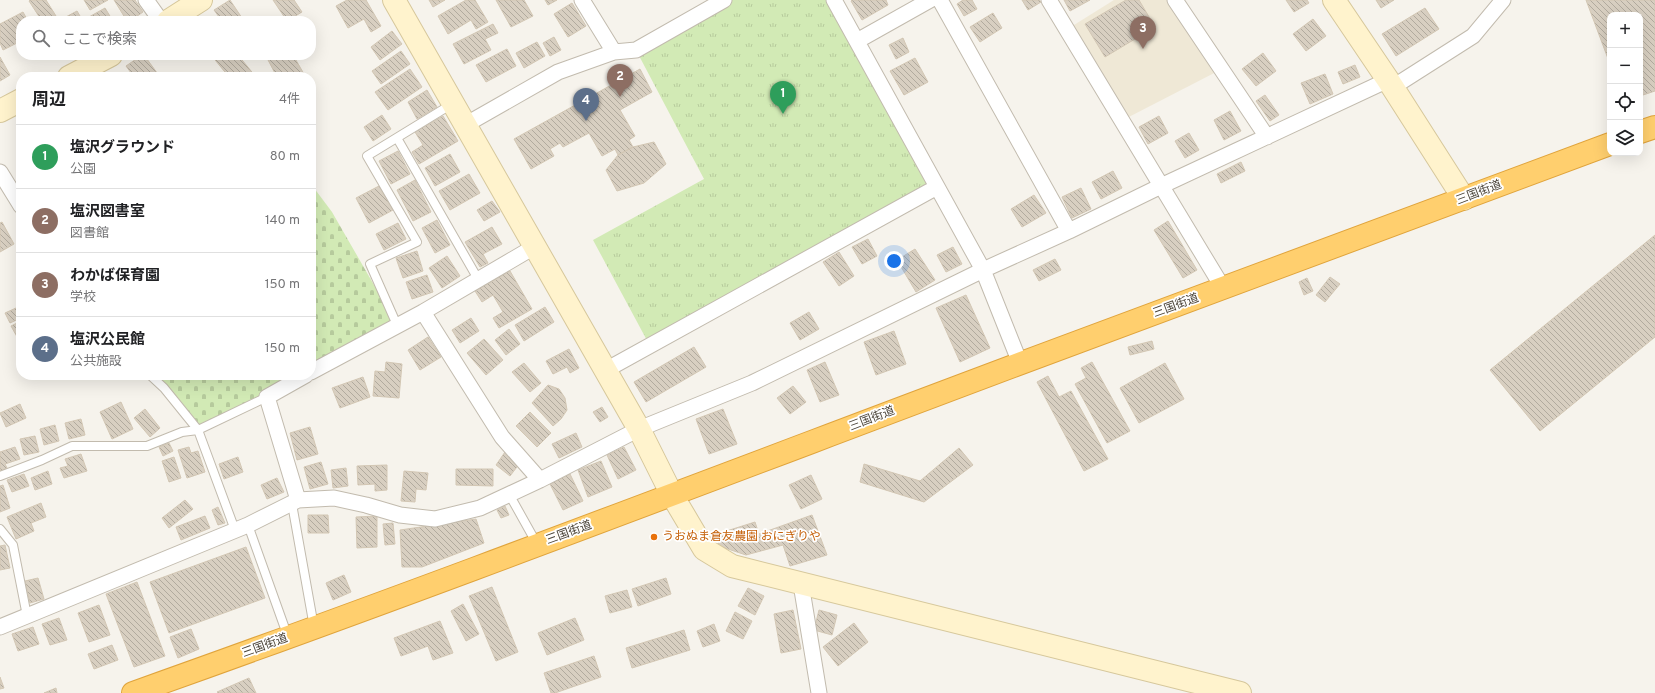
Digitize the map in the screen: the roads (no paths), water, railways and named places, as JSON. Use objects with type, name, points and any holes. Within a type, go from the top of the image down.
[{"type":"highway","points":[[1643,131],[1655,127]]},
{"type":"highway","name":"三国街道","points":[[133,693],[288,638],[1020,363],[1607,145]]},
{"type":"street","points":[[146,0],[157,16]]},
{"type":"street","points":[[176,16],[202,0]]},
{"type":"street","points":[[394,0],[604,371],[639,429],[672,495],[704,549],[732,566],[1240,693]]},
{"type":"street","points":[[582,0],[614,52]]},
{"type":"street","points":[[465,125],[558,72],[614,52],[636,50],[724,0]]},
{"type":"street","points":[[834,0],[983,270],[1020,363]]},
{"type":"street","points":[[857,41],[930,0]]},
{"type":"street","points":[[940,0],[1069,231]]},
{"type":"street","points":[[1049,0],[1223,288]]},
{"type":"street","points":[[1175,0],[1267,137]]},
{"type":"street","points":[[1334,0],[1391,83],[1464,199]]},
{"type":"street","points":[[0,627],[241,527],[295,502],[334,498],[366,505],[400,515],[435,519],[480,508],[540,480],[639,429],[752,383],[983,270],[1069,231],[1160,186],[1391,83],[1473,36],[1503,0]]},
{"type":"street","points":[[79,72],[101,60]]},
{"type":"street","points":[[0,111],[16,103]]},
{"type":"street","points":[[0,172],[16,198]]},
{"type":"street","points":[[604,371],[937,187]]},
{"type":"street","points":[[316,369],[423,312],[534,247]]},
{"type":"street","points":[[423,312],[502,437],[540,480]]},
{"type":"street","points":[[295,502],[267,397],[297,380]]},
{"type":"street","points":[[801,584],[819,693]]},
{"type":"lane","points":[[397,325],[370,264],[417,242],[367,156],[453,103]]},
{"type":"lane","points":[[397,138],[478,279]]},
{"type":"lane","points":[[155,380],[164,388],[198,430],[288,638]]},
{"type":"lane","points":[[0,476],[42,460],[72,446],[147,446],[182,432],[198,430],[267,397]]},
{"type":"lane","points":[[510,494],[538,545]]},
{"type":"lane","points":[[295,502],[314,628]]},
{"type":"lane","points":[[0,529],[13,545],[27,616]]},
{"type":"place","name":"わかば保育園","points":[[1143,49]]},
{"type":"place","name":"塩沢図書室","points":[[620,97]]},
{"type":"place","name":"塩沢グラウンド","points":[[783,114]]},
{"type":"place","name":"塩沢公民館","points":[[586,121]]},
{"type":"place","name":"うおぬま倉友農園 おにぎりや","points":[[654,537]]}]
